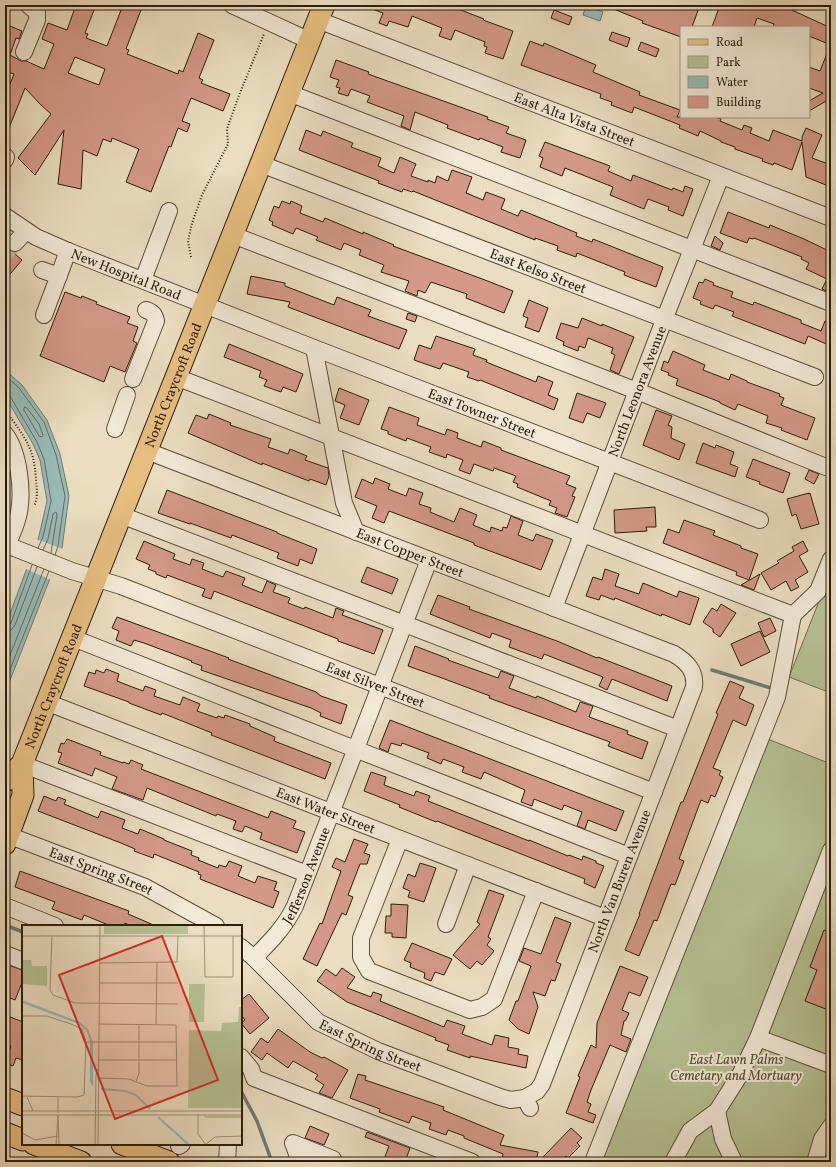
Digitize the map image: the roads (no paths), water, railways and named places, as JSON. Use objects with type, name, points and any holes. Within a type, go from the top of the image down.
[{"type":"main road","name":"North Craycroft Road","points":[[6,837],[23,795],[22,764],[321,12]]},
{"type":"main road","name":"North Craycroft Road","points":[[5,781],[22,764]]},
{"type":"main road","points":[[5,1098],[22,1105]]},
{"type":"main road","points":[[5,1133],[22,1140]]},
{"type":"main road","points":[[36,1145],[61,1158],[82,1162]]},
{"type":"main road","points":[[130,1145],[168,1150]]},
{"type":"street","points":[[24,52],[37,20],[37,12],[28,5]]},
{"type":"street","points":[[232,5],[310,41]]},
{"type":"street","name":"East Alta Vista Street","points":[[321,12],[721,176],[831,218]]},
{"type":"street","points":[[289,93],[831,303]]},
{"type":"street","points":[[5,156],[5,160]]},
{"type":"street","name":"East Kelso Street","points":[[261,164],[815,378]]},
{"type":"street","name":"North Leonora Avenue","points":[[554,608],[664,320],[721,176]]},
{"type":"street","points":[[143,280],[169,211]]},
{"type":"street","name":"New Hospital Road","points":[[5,216],[26,231],[68,251],[205,305]]},
{"type":"street","points":[[15,243],[26,231]]},
{"type":"street","points":[[233,235],[637,391],[831,469]]},
{"type":"street","points":[[44,315],[68,251]]},
{"type":"street","points":[[42,270],[59,276]]},
{"type":"street","name":"East Towner Street","points":[[205,305],[760,520]]},
{"type":"street","points":[[133,379],[156,321],[155,315],[151,311],[146,310]]},
{"type":"street","points":[[314,348],[344,503],[356,532]]},
{"type":"street","points":[[176,377],[793,615]]},
{"type":"street","points":[[115,429],[127,395]]},
{"type":"street","points":[[5,434],[11,442],[20,480],[19,512],[6,548]]},
{"type":"street","name":"East Copper Street","points":[[147,451],[674,654]]},
{"type":"street","points":[[121,515],[678,729]]},
{"type":"street","name":"East Silver Street","points":[[6,548],[31,554],[57,565],[122,587],[654,792]]},
{"type":"street","points":[[593,1162],[777,697],[793,615],[818,591],[831,559]]},
{"type":"street","name":"Jefferson Avenue","points":[[254,958],[279,932],[286,923],[295,906],[428,560]]},
{"type":"street","points":[[73,638],[629,856]]},
{"type":"street","name":"North Van Buren Avenue","points":[[528,1103],[542,1084],[694,687],[694,662],[684,661],[674,654]]},
{"type":"street","name":"East Water Street","points":[[46,702],[605,918]]},
{"type":"street","points":[[22,764],[307,874]]},
{"type":"street","name":"East Spring Street","points":[[6,837],[145,887],[214,925]]},
{"type":"street","points":[[400,839],[361,938],[361,957],[369,971],[470,1010],[482,1007],[494,999],[536,891]]},
{"type":"street","points":[[673,1162],[690,1131],[717,1111],[741,1073],[758,1038],[830,855]]},
{"type":"street","points":[[446,924],[468,865]]},
{"type":"street","points":[[5,906],[52,925]]},
{"type":"street","name":"East Spring Street","points":[[242,948],[318,1022],[378,1051],[500,1097],[528,1103]]},
{"type":"street","points":[[5,954],[22,961]]},
{"type":"street","points":[[758,1038],[831,1065]]},
{"type":"street","points":[[242,1058],[251,1069],[254,1078],[472,1162]]},
{"type":"street","points":[[717,1111],[723,1139],[734,1162]]},
{"type":"street","points":[[815,1162],[822,1139],[831,1126]]},
{"type":"street","points":[[300,1162],[292,1143],[333,1159],[332,1162]]},
{"type":"street","points":[[227,1162],[228,1145]]},
{"type":"water","points":[[586,6],[603,12],[600,21],[583,15]]},
{"type":"water","points":[[5,370],[22,385],[47,420],[60,454],[69,496],[62,548],[5,693],[5,627],[39,536],[47,501],[40,460],[33,444],[5,396]]},
{"type":"waterway","points":[[712,670],[774,689]]},
{"type":"waterway","points":[[5,925],[22,932]]},
{"type":"waterway","points":[[242,1093],[257,1121],[272,1162]]},
{"type":"tunnel","points":[[5,254],[15,243]]},
{"type":"park label","name":"East Lawn Palms Cemetary and Mortuary","points":[[736,1068]]}]
